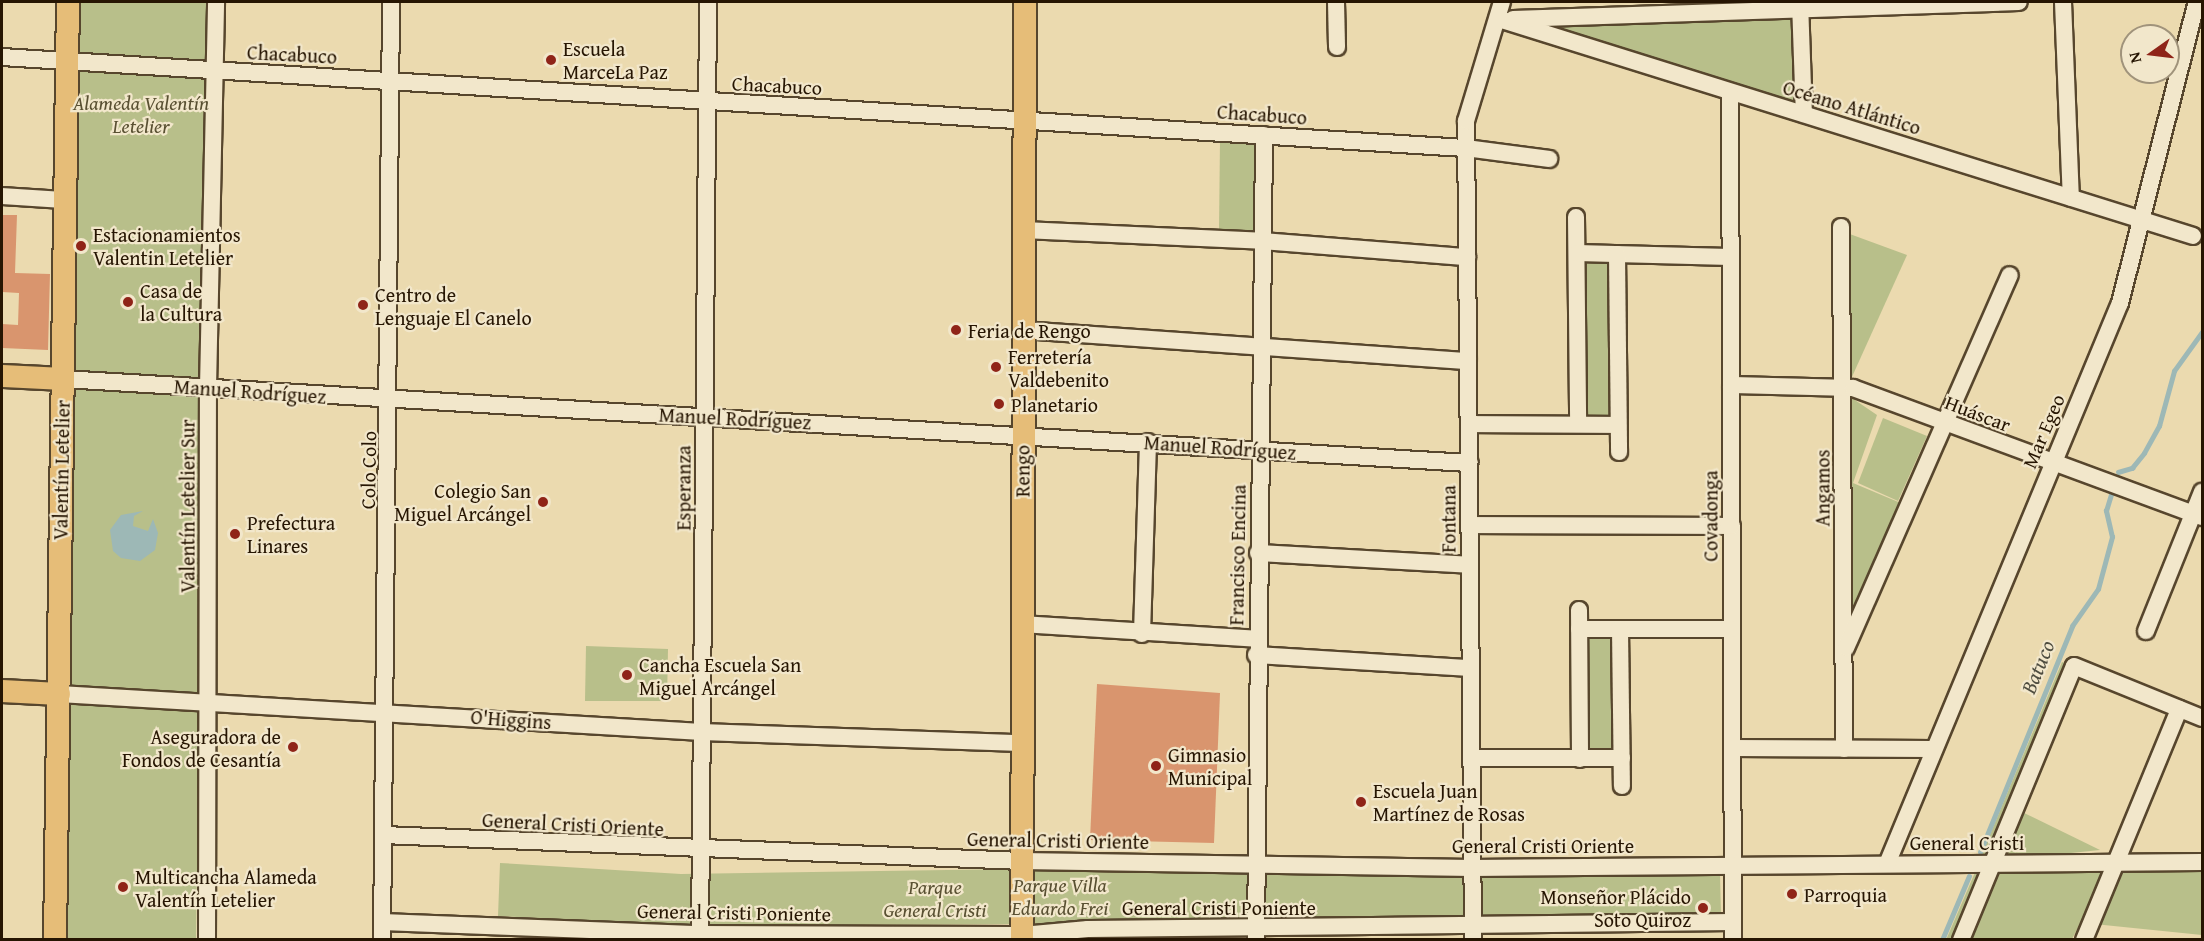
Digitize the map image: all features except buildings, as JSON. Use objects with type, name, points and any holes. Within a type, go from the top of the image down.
[{"type":"main road","name":"Valentín Letelier","points":[[55,939],[63,380],[63,200],[68,2]]},
{"type":"main road","name":"Rengo","points":[[1022,937],[1020,743],[1025,2]]},
{"type":"main road","name":"Manuel Rodríguez","points":[[2,376],[63,380]]},
{"type":"main road","name":"O'Higgins","points":[[2,691],[59,694]]},
{"type":"street","name":"Valentín Letelier Sur","points":[[207,939],[208,388],[216,2]]},
{"type":"street","name":"Colo Colo","points":[[382,939],[390,400],[391,2]]},
{"type":"street","name":"Esperanza","points":[[700,937],[708,2]]},
{"type":"street","points":[[1336,2],[1337,46]]},
{"type":"street","name":"Fontana","points":[[1473,932],[1466,148],[1470,98],[1502,2]]},
{"type":"street","points":[[1498,19],[1800,5],[2019,2]]},
{"type":"street","points":[[2063,2],[2071,198]]},
{"type":"street","name":"Mar Egeo","points":[[1887,864],[1932,749],[2120,303],[2197,2]]},
{"type":"street","points":[[1800,5],[1804,114]]},
{"type":"street","name":"Océano Atlántico","points":[[1498,19],[2193,236]]},
{"type":"street","name":"Chacabuco","points":[[2,57],[1466,148],[1549,159]]},
{"type":"street","name":"Covadonga","points":[[1730,92],[1733,939]]},
{"type":"street","name":"Francisco Encina","points":[[1256,934],[1254,864],[1256,647],[1264,135]]},
{"type":"street","points":[[2,196],[63,200]]},
{"type":"street","points":[[1576,217],[1578,424]]},
{"type":"street","name":"Angamos","points":[[1841,226],[1844,748]]},
{"type":"street","points":[[1023,230],[1262,241],[1467,257]]},
{"type":"street","points":[[1577,253],[1730,257]]},
{"type":"street","points":[[1617,254],[1618,452]]},
{"type":"street","points":[[1844,654],[2010,275]]},
{"type":"street","points":[[1023,330],[1468,361]]},
{"type":"street","name":"Manuel Rodríguez","points":[[63,380],[1022,434],[1469,463]]},
{"type":"street","name":"Huáscar","points":[[1731,385],[1842,387],[2198,516]]},
{"type":"street","points":[[1469,423],[1618,425]]},
{"type":"street","points":[[1142,634],[1148,442]]},
{"type":"street","points":[[2146,631],[2198,516],[2202,492]]},
{"type":"street","points":[[1469,525],[1731,526]]},
{"type":"street","points":[[1258,553],[1470,565]]},
{"type":"street","points":[[1578,610],[1580,759]]},
{"type":"street","points":[[1021,624],[1142,634],[1471,668]]},
{"type":"street","points":[[1579,629],[1732,629]]},
{"type":"street","points":[[1620,629],[1622,786]]},
{"type":"street","points":[[1961,939],[2074,666],[2202,718]]},
{"type":"street","name":"O'Higgins","points":[[59,694],[387,711],[702,732],[1020,743]]},
{"type":"street","points":[[2084,939],[2179,709]]},
{"type":"street","points":[[1732,748],[1932,749]]},
{"type":"street","points":[[1471,758],[1622,758]]},
{"type":"street","name":"General Cristi Oriente","points":[[383,835],[700,851],[1021,861],[1472,868],[1732,864]]},
{"type":"street","name":"General Cristi","points":[[1732,864],[2202,862]]},
{"type":"street","name":"General Cristi Poniente","points":[[382,922],[700,937],[1022,937],[1473,932],[1732,922]]},
{"type":"green space","name":"Alameda Valentín Letelier","points":[[75,2],[209,2],[196,939],[67,940]]},
{"type":"green space","points":[[1796,14],[1796,106],[1523,23]]},
{"type":"green space","points":[[1220,140],[1258,142],[1254,235],[1219,231]]},
{"type":"green space","points":[[1847,233],[1907,255],[1851,379]]},
{"type":"green space","points":[[1582,259],[1612,261],[1611,420],[1584,419]]},
{"type":"green space","points":[[1846,394],[1877,415],[1853,483],[1903,504],[1847,635]]},
{"type":"green space","points":[[1883,418],[1927,436],[1898,501],[1858,483]]},
{"type":"green space","points":[[1584,634],[1615,635],[1616,752],[1585,752]]},
{"type":"green space","name":"Cancha Escuela San Miguel Arcángel","points":[[586,646],[668,649],[667,701],[585,701]]},
{"type":"green space","points":[[2062,662],[2070,665],[1990,861],[1979,861]]},
{"type":"green space","points":[[2022,812],[2100,850],[2003,860]]},
{"type":"green space","name":"Parque General Cristi","points":[[500,863],[681,874],[1015,869],[1014,924],[681,926],[498,916]]},
{"type":"green space","points":[[2109,867],[2072,939],[1968,940],[2000,871]]},
{"type":"green space","points":[[2202,868],[2202,935],[2094,924],[2118,869]]},
{"type":"green space","points":[[1985,869],[1955,939],[1946,940],[1976,870]]},
{"type":"green space","name":"Parque Villa Eduardo Frei","points":[[1033,870],[1720,874],[1721,916],[1033,924]]},
{"type":"water","points":[[143,511],[134,516],[133,526],[148,531],[153,519],[158,533],[155,550],[140,561],[121,558],[113,551],[110,530],[121,515]]},
{"type":"waterway","name":"Batuco","points":[[2118,472],[2132,468],[2144,453],[2159,426],[2174,371],[2202,332]]},
{"type":"waterway","name":"Batuco","points":[[1980,852],[2072,626],[2098,589],[2112,537],[2106,511],[2111,495]]},
{"type":"waterway","name":"Batuco","points":[[1942,940],[1969,876]]},
{"type":"place","name":"Escuela MarceLa Paz","points":[[551,60]]},
{"type":"place","name":"Estacionamientos Valentin Letelier","points":[[81,246]]},
{"type":"place","name":"Casa de la Cultura","points":[[128,302]]},
{"type":"place","name":"Centro de Lenguaje El Canelo","points":[[363,305]]},
{"type":"place","name":"Feria de Rengo","points":[[956,330]]},
{"type":"place","name":"Ferretería Valdebenito","points":[[996,367]]},
{"type":"place","name":"Planetario","points":[[999,404]]},
{"type":"place","name":"Colegio San Miguel Arcángel","points":[[543,502]]},
{"type":"place","name":"Prefectura Linares","points":[[235,534]]},
{"type":"place","name":"Cancha Escuela San Miguel Arcángel","points":[[627,675]]},
{"type":"place","name":"Aseguradora de Fondos de Cesantía","points":[[293,747]]},
{"type":"place","name":"Gimnasio Municipal","points":[[1156,766]]},
{"type":"place","name":"Escuela Juan Martínez de Rosas","points":[[1361,802]]},
{"type":"place","name":"Multicancha Alameda Valentín Letelier","points":[[123,887]]},
{"type":"place","name":"Parroquia","points":[[1792,894]]},
{"type":"place","name":"Monseñor Plácido Soto Quiroz","points":[[1703,908]]}]
